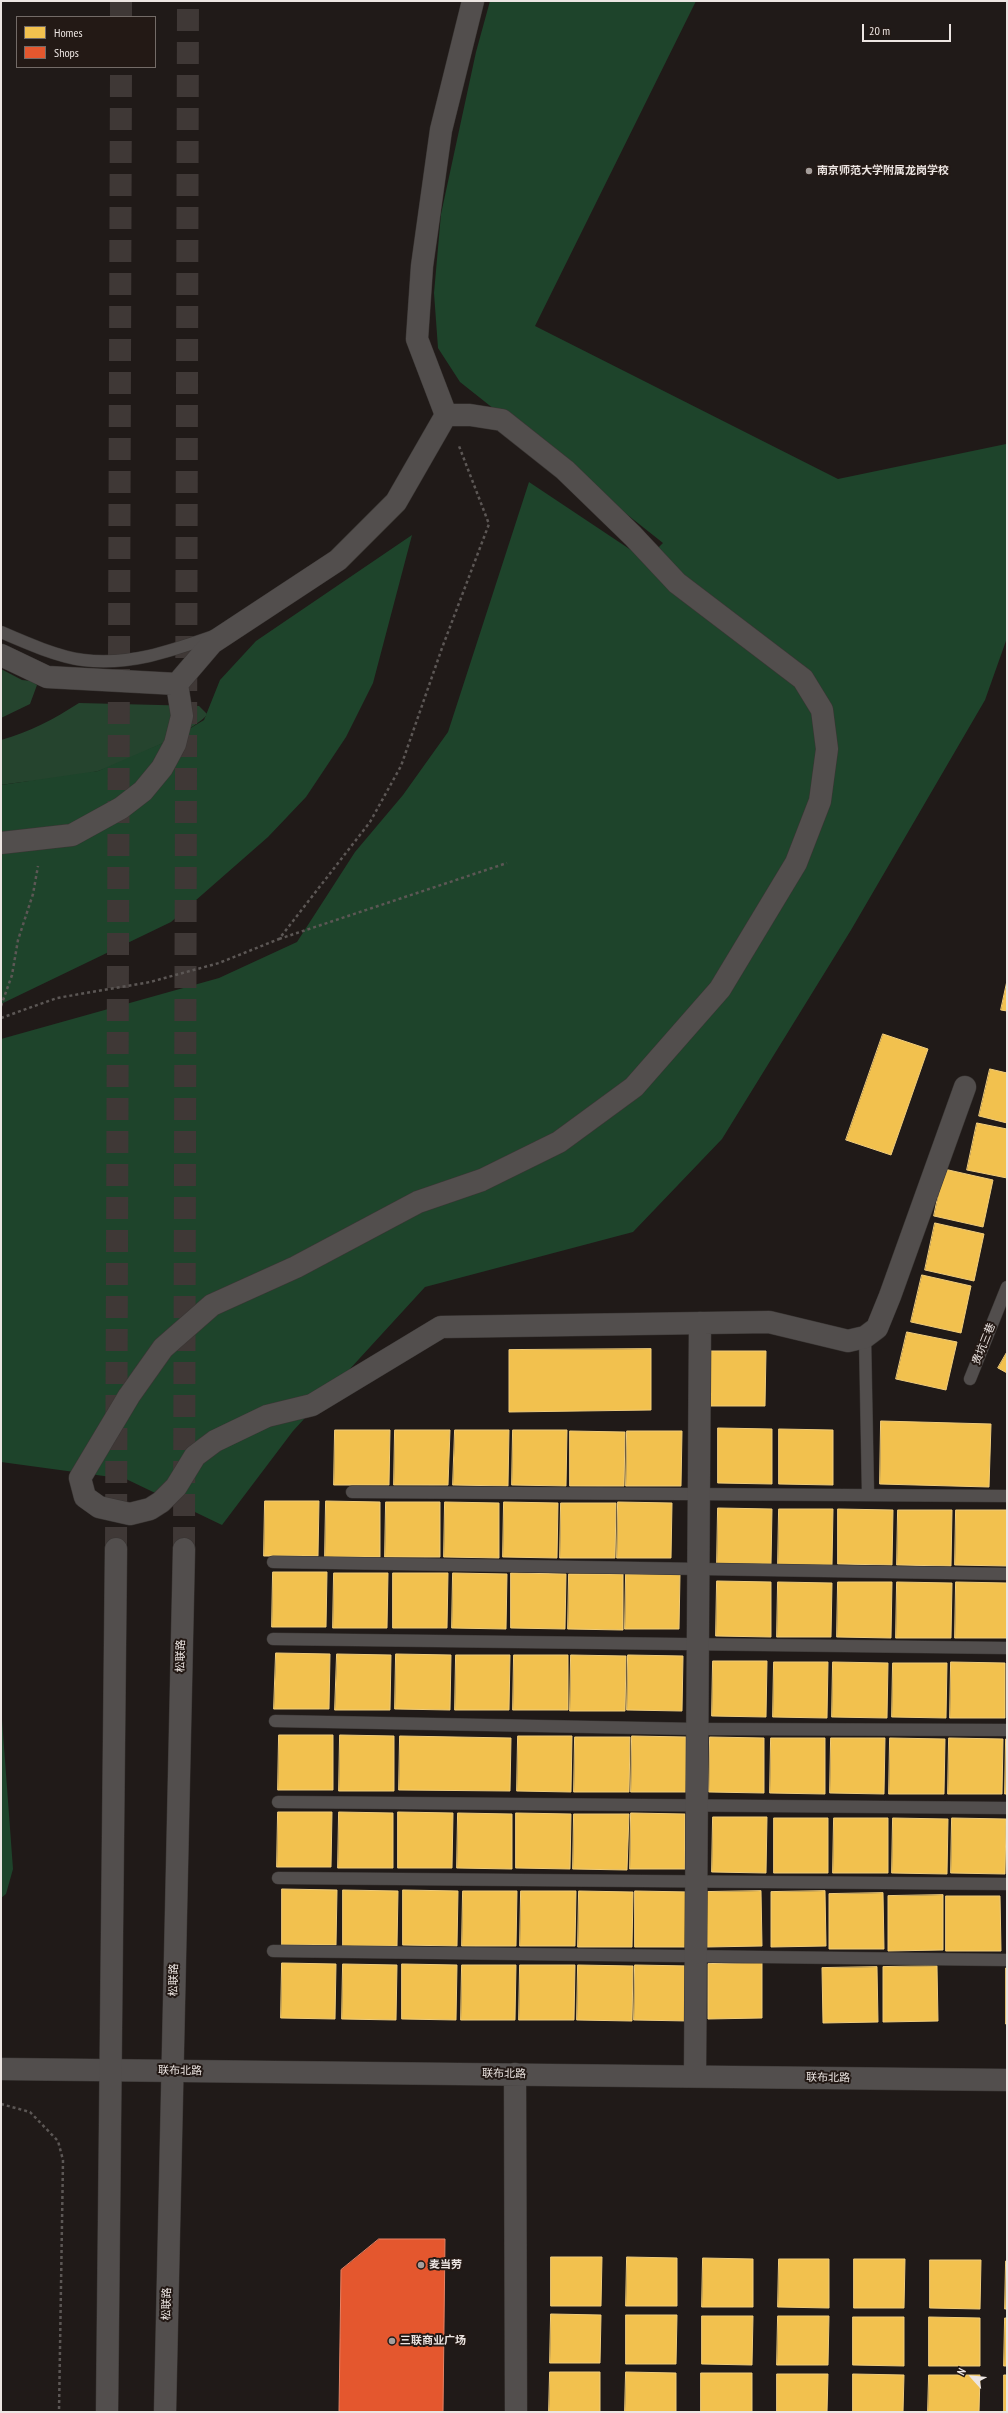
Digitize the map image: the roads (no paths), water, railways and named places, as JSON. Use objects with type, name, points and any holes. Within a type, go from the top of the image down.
[{"type":"street","points":[[446,414],[417,339],[422,266],[440,130],[473,1]]},
{"type":"street","points":[[1,843],[72,835],[121,808],[143,791],[162,768],[175,744],[182,716],[177,684],[212,643],[229,630],[338,560],[391,508],[396,502],[446,414]]},
{"type":"street","points":[[446,414],[470,415],[502,420],[565,470],[633,536],[677,583],[803,680],[822,710],[827,749],[820,801],[796,863],[720,989],[634,1087],[559,1142],[482,1180],[418,1202],[296,1267],[212,1305],[163,1348],[129,1396],[80,1478],[85,1497],[99,1508],[111,1512],[130,1514],[150,1509],[161,1502],[176,1487],[195,1456],[215,1441],[267,1416],[312,1405],[441,1327],[769,1322],[848,1341],[865,1337],[877,1328],[890,1296],[965,1087]]},
{"type":"street","points":[[1,655],[47,677],[177,684]]},
{"type":"street","points":[[695,2076],[700,1324]]},
{"type":"street","name":"松联路","points":[[165,2412],[184,1548]]},
{"type":"street","points":[[107,2412],[116,1549]]},
{"type":"street","name":"联布北路","points":[[1,2069],[1007,2080]]},
{"type":"street","points":[[515,2074],[516,2412]]},
{"type":"lane","points":[[1,632],[32,645],[82,660],[128,660],[166,653],[229,630]]},
{"type":"lane","name":"贵坑三巷","points":[[970,1379],[1007,1287]]},
{"type":"lane","points":[[865,1337],[868,1494]]},
{"type":"lane","points":[[352,1492],[1007,1496]]},
{"type":"lane","points":[[273,1562],[1007,1574]]},
{"type":"lane","points":[[273,1639],[1007,1648]]},
{"type":"lane","points":[[275,1721],[697,1729],[1007,1730]]},
{"type":"lane","points":[[278,1802],[1007,1808]]},
{"type":"lane","points":[[278,1878],[1007,1884]]},
{"type":"lane","points":[[273,1951],[1007,1960]]},
{"type":"tunnel","points":[[121,1],[121,16]]},
{"type":"tunnel","points":[[184,1549],[188,1]]},
{"type":"tunnel","points":[[116,1549],[121,68]]},
{"type":"place","name":"南京师范大学附属龙岗学校","points":[[809,171]]},
{"type":"place","name":"麦当劳","points":[[421,2265]]},
{"type":"place","name":"三联商业广场","points":[[392,2341]]}]
